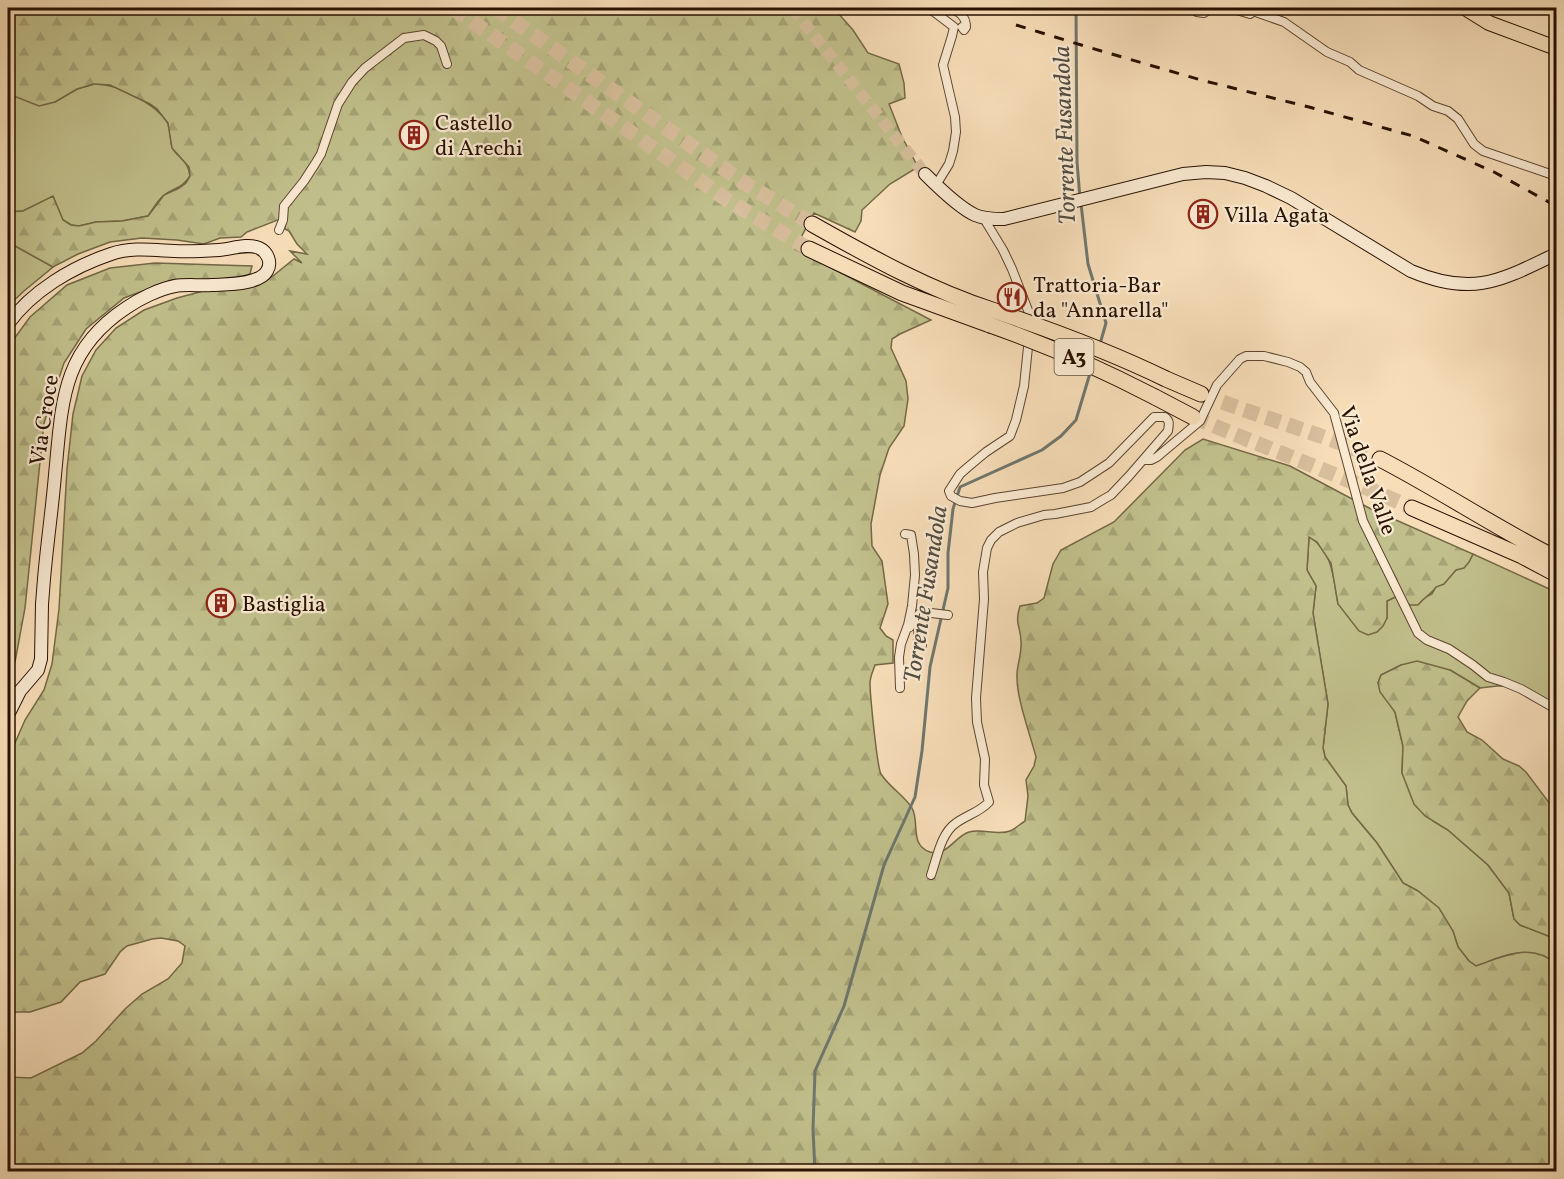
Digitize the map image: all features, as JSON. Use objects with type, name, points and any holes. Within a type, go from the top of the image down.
[{"type":"highway","name":"A3","points":[[812,224],[910,278],[976,305],[993,318],[1193,417]]},
{"type":"highway","name":"A3","points":[[809,249],[902,293],[1091,345],[1201,394]]},
{"type":"highway","points":[[1380,459],[1414,476],[1557,574]]},
{"type":"highway","points":[[1412,508],[1525,550],[1557,558]]},
{"type":"main road","points":[[1465,8],[1489,23],[1557,48]]},
{"type":"street","points":[[930,8],[954,27],[943,65],[955,117],[956,132],[949,164],[936,185]]},
{"type":"street","points":[[1192,8],[1204,13],[1211,8]]},
{"type":"street","points":[[1230,8],[1266,20],[1273,18]]},
{"type":"street","points":[[1244,8],[1284,22],[1327,52],[1350,62],[1359,70],[1418,96],[1433,106],[1449,111],[1458,119],[1474,144],[1483,151],[1557,176]]},
{"type":"street","points":[[949,9],[965,18],[966,27],[964,30],[962,27]]},
{"type":"street","points":[[279,230],[283,220],[284,206],[304,181],[321,154],[338,104],[352,82],[365,68],[405,38],[424,35],[441,46],[447,64]]},
{"type":"street","points":[[925,174],[969,211],[983,218],[1004,219],[1183,174],[1225,173],[1245,178],[1281,193],[1411,271],[1444,283],[1483,284],[1502,279],[1552,256]]},
{"type":"street","points":[[931,875],[949,829],[980,810],[989,801],[984,785],[985,759],[977,722],[976,698],[983,615],[983,572],[985,553],[989,544],[999,532],[1017,523],[1044,515],[1091,507],[1111,495],[1168,431],[1169,421],[1166,417],[1154,417],[1109,463],[1080,482],[1063,488],[972,503],[951,496],[949,491],[960,474],[1010,436],[1024,386],[1031,318],[1004,250],[983,218]]},
{"type":"street","name":"Via Croce","points":[[8,324],[31,299],[60,276],[113,253],[143,249],[177,251],[251,246],[259,248],[268,257],[268,270],[250,281],[174,286],[139,299],[109,320],[87,343],[71,371],[61,412],[44,579],[41,659],[38,669],[20,691],[8,715]]},
{"type":"street","name":"Via della Valle","points":[[1144,460],[1157,458],[1198,423],[1217,385],[1240,359],[1246,356],[1264,356],[1288,362],[1300,368],[1306,372],[1310,382],[1334,413],[1363,521],[1418,633],[1427,640],[1449,649],[1488,677],[1521,689],[1557,709]]},
{"type":"street","points":[[900,688],[901,644],[912,606],[915,575],[911,535],[905,534]]},
{"type":"street","points":[[931,613],[948,615]]},
{"type":"street","points":[[899,661],[902,660],[908,632],[918,614],[920,616],[918,645],[922,645]]},
{"type":"green space","points":[[8,8],[829,8],[838,13],[868,53],[899,64],[905,98],[889,104],[902,137],[918,167],[890,184],[862,210],[861,221],[855,232],[814,213],[795,249],[931,320],[892,339],[891,348],[906,381],[908,399],[904,426],[889,448],[880,475],[871,524],[872,546],[882,561],[888,604],[880,628],[886,636],[893,640],[893,663],[875,665],[870,681],[878,758],[881,774],[912,808],[919,844],[930,852],[941,852],[969,832],[1005,832],[1025,821],[1028,796],[1026,780],[1036,757],[1017,684],[1021,646],[1018,622],[1020,606],[1037,603],[1044,598],[1053,564],[1061,550],[1114,522],[1185,450],[1203,439],[1290,466],[1371,509],[1473,554],[1464,568],[1456,570],[1444,584],[1436,587],[1418,605],[1410,605],[1395,597],[1387,601],[1387,618],[1383,626],[1377,632],[1368,635],[1359,631],[1338,604],[1331,563],[1317,542],[1309,537],[1307,570],[1316,586],[1313,613],[1328,704],[1323,748],[1325,757],[1346,786],[1348,805],[1352,813],[1377,843],[1403,883],[1418,891],[1439,908],[1453,931],[1458,947],[1469,961],[1476,966],[1507,955],[1527,952],[1537,953],[1556,964],[1556,1171],[8,1171],[8,1077],[31,1078],[82,1053],[142,994],[168,979],[182,963],[185,946],[178,941],[161,938],[127,946],[105,974],[80,982],[61,1002],[30,1012],[8,1014],[8,759],[25,720],[44,690],[52,664],[59,609],[67,469],[73,414],[82,376],[96,350],[116,328],[144,310],[207,290],[232,290],[257,286],[294,259],[302,263],[290,251],[307,254],[285,229],[286,222],[280,219],[247,232],[241,237],[220,238],[204,244],[142,238],[110,242],[78,254],[53,267],[8,242],[8,212],[23,211],[53,196],[63,220],[71,225],[122,221],[148,216],[164,195],[186,183],[190,176],[189,167],[172,148],[168,123],[157,109],[110,85],[94,84],[77,89],[55,102],[39,106],[14,96],[8,100]]},
{"type":"green space","points":[[94,84],[124,91],[154,108],[167,122],[173,149],[186,163],[190,176],[184,184],[161,198],[148,216],[122,221],[71,225],[63,220],[53,197],[23,211],[8,212],[8,100],[14,96],[55,102],[77,89]]},
{"type":"green space","points":[[8,242],[53,267],[8,306]]},
{"type":"green space","points":[[155,263],[252,266],[250,274],[228,281],[172,280],[124,298],[86,329],[64,363],[44,423],[25,608],[15,662],[8,674],[8,347],[30,317],[67,285],[110,268]]},
{"type":"green space","points":[[1309,536],[1328,558],[1338,604],[1387,618],[1387,601],[1395,597],[1410,605],[1432,594],[1436,586],[1444,582],[1473,554],[1556,592],[1556,706],[1513,686],[1480,688],[1450,670],[1401,665],[1381,675],[1378,683],[1395,712],[1403,746],[1402,773],[1433,821],[1448,830],[1488,865],[1509,893],[1514,919],[1520,925],[1556,939],[1556,964],[1540,956],[1523,953],[1507,955],[1476,966],[1469,961],[1458,947],[1453,931],[1418,891],[1403,883],[1377,843],[1352,813],[1348,805],[1346,786],[1325,757],[1323,748],[1328,704],[1313,613],[1316,586],[1307,570]]},
{"type":"green space","points":[[1417,661],[1450,670],[1480,688],[1467,701],[1458,717],[1467,732],[1482,740],[1503,759],[1526,772],[1556,812],[1556,939],[1520,925],[1514,919],[1509,893],[1488,865],[1448,830],[1425,816],[1414,804],[1402,773],[1403,746],[1395,712],[1380,692],[1378,683],[1381,675],[1401,665]]},
{"type":"waterway","name":"Torrente Fusandola","points":[[1076,8],[1077,162],[1080,198]]},
{"type":"waterway","name":"Torrente Fusandola","points":[[1081,204],[1088,264],[1106,323],[1100,344]]},
{"type":"waterway","name":"Torrente Fusandola","points":[[815,1172],[813,1129],[815,1071],[844,1006],[884,865],[915,797],[930,667],[948,588],[948,553],[953,509],[960,487],[1042,450],[1061,436],[1076,420],[1091,370]]},
{"type":"tunnel","points":[[453,8],[729,201],[809,249]]},
{"type":"tunnel","points":[[495,8],[743,182],[812,224]]},
{"type":"tunnel","points":[[792,8],[925,174]]},
{"type":"tunnel","points":[[1201,394],[1380,459]]},
{"type":"tunnel","points":[[1193,417],[1412,508]]},
{"type":"railway","points":[[1016,25],[1201,80],[1413,136],[1494,172],[1556,206]]},
{"type":"place","name":"Castello di Arechi","points":[[414,135]]},
{"type":"place","name":"Villa Agata","points":[[1203,214]]},
{"type":"place","name":"Trattoria-Bar da \"Annarella\"","points":[[1012,297]]},
{"type":"place","name":"Bastiglia","points":[[221,603]]}]
